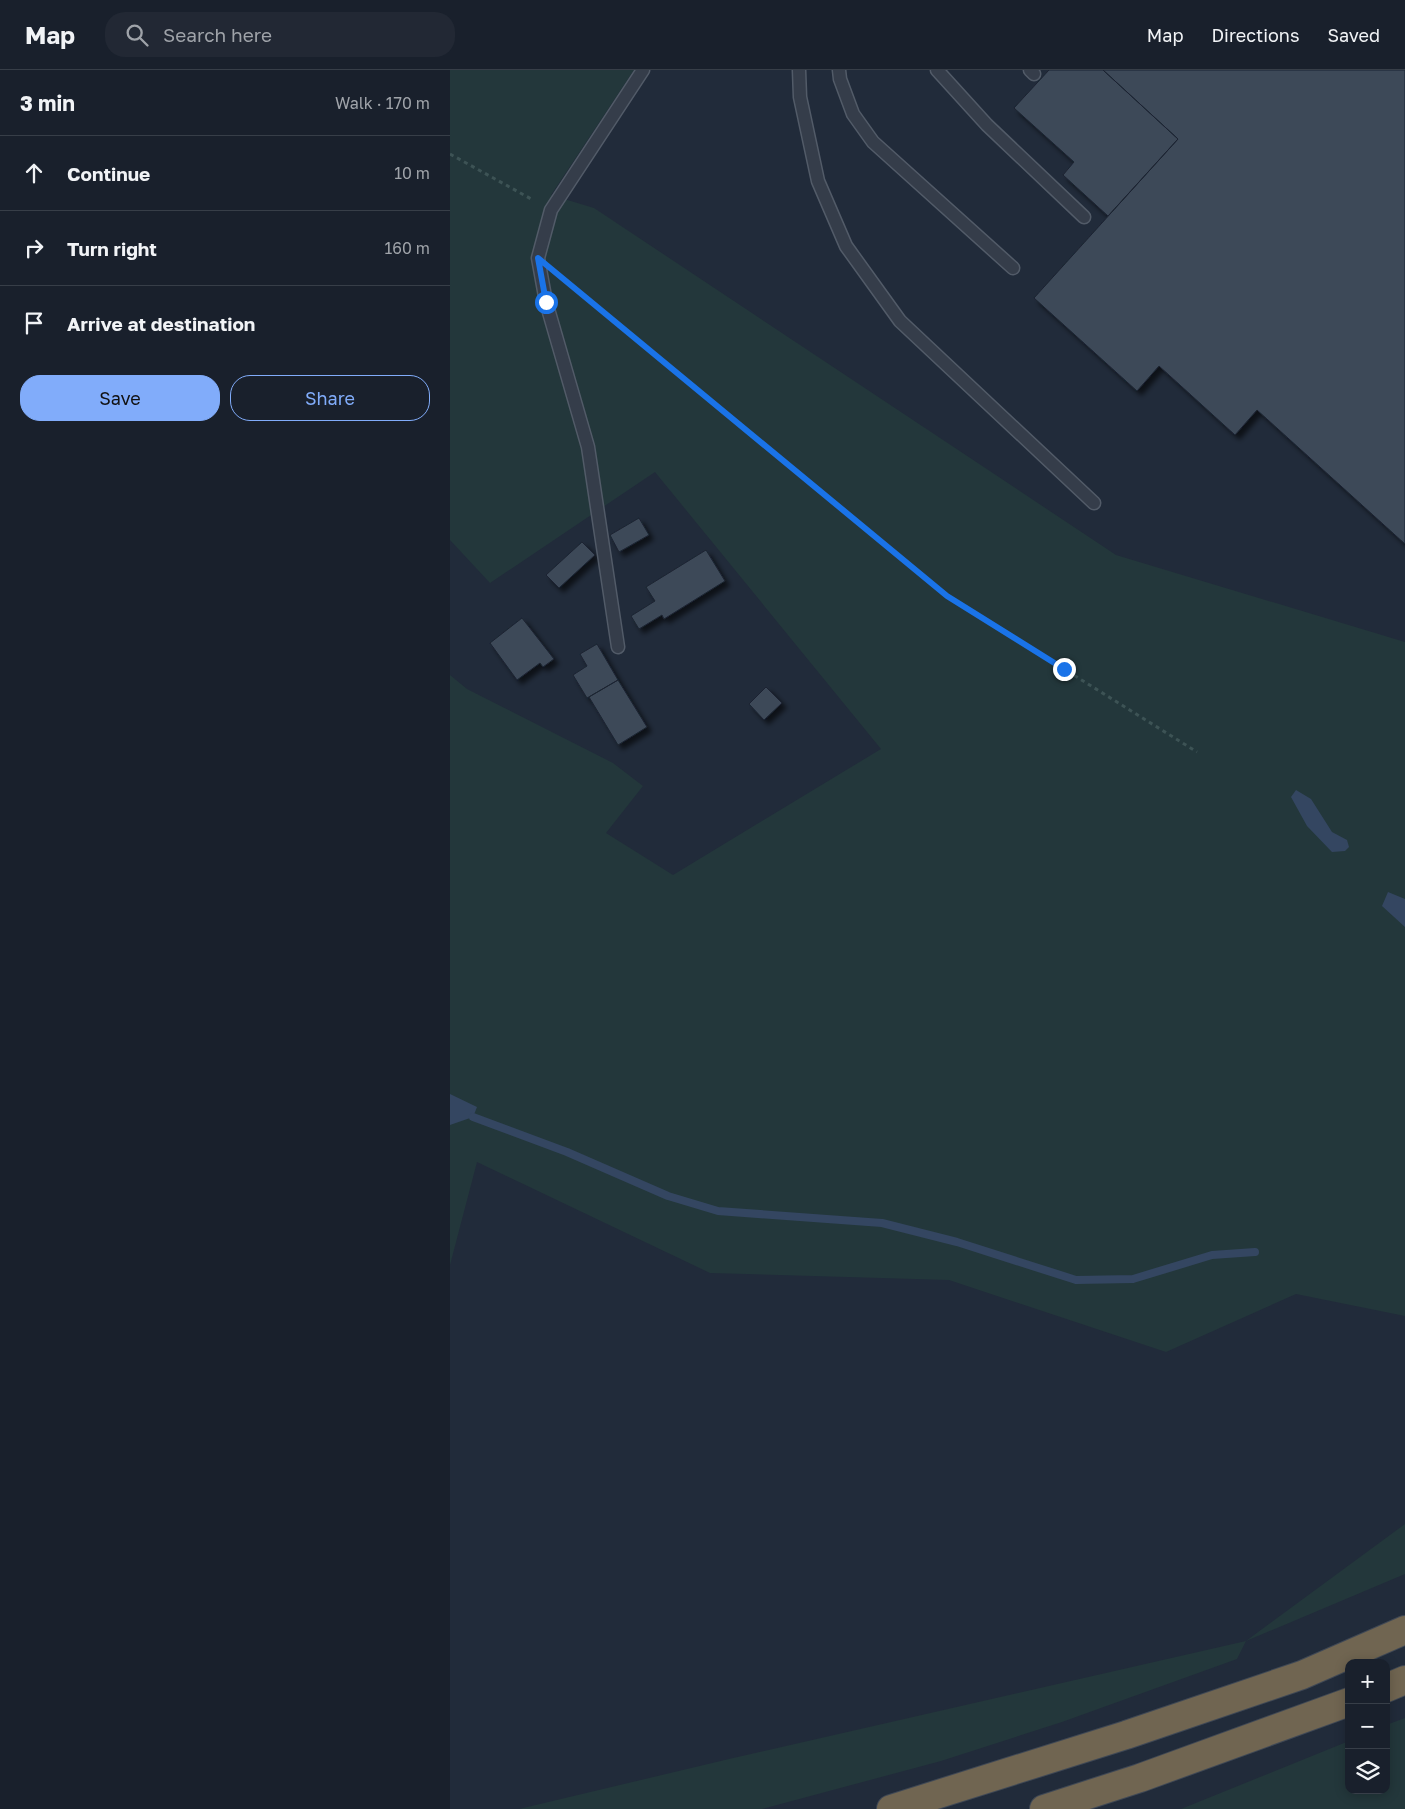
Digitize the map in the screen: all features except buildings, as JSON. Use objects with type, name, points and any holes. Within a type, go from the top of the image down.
[{"type":"highway","points":[[891,1809],[1126,1735],[1302,1675],[1405,1630]]},
{"type":"highway","points":[[1390,1686],[1405,1680]]},
{"type":"highway","points":[[1044,1809],[1140,1778],[1345,1703]]},
{"type":"lane","points":[[618,647],[588,447],[546,302],[538,258],[551,210],[643,70]]},
{"type":"lane","points":[[799,70],[800,97],[818,182],[846,246],[900,321],[1094,503]]},
{"type":"lane","points":[[840,70],[840,79],[853,114],[872,142],[1013,268]]},
{"type":"lane","points":[[936,70],[987,124],[1084,216]]},
{"type":"path","points":[[450,154],[551,210]]},
{"type":"path","points":[[538,258],[947,596],[1197,752]]},
{"type":"green space","points":[[450,70],[634,70],[551,195],[594,208],[1116,555],[1405,642],[1405,1316],[1296,1294],[1166,1352],[949,1280],[710,1273],[477,1162],[450,1265],[450,675],[467,689],[613,763],[643,786],[606,833],[673,875],[881,749],[655,472],[490,583],[450,540]]},
{"type":"green space","points":[[1405,1524],[1405,1574],[1246,1641]]},
{"type":"green space","points":[[1246,1641],[1237,1659],[1062,1722],[941,1761],[762,1809],[519,1809],[729,1759]]},
{"type":"green space","points":[[1405,1718],[1405,1809],[1181,1809],[1345,1743],[1345,1794],[1390,1794],[1390,1724]]},
{"type":"water","points":[[1296,790],[1311,799],[1332,832],[1347,840],[1349,847],[1345,851],[1332,852],[1307,826],[1291,797]]},
{"type":"water","points":[[1388,892],[1405,899],[1405,927],[1382,906]]},
{"type":"water","points":[[450,1094],[477,1107],[473,1117],[450,1125]]},
{"type":"waterway","points":[[473,1117],[567,1152],[668,1196],[718,1211],[882,1223],[957,1242],[1076,1280],[1133,1279],[1212,1255],[1255,1252]]},
{"type":"route","points":[[546,302],[538,258],[947,596],[1064,669]]}]
